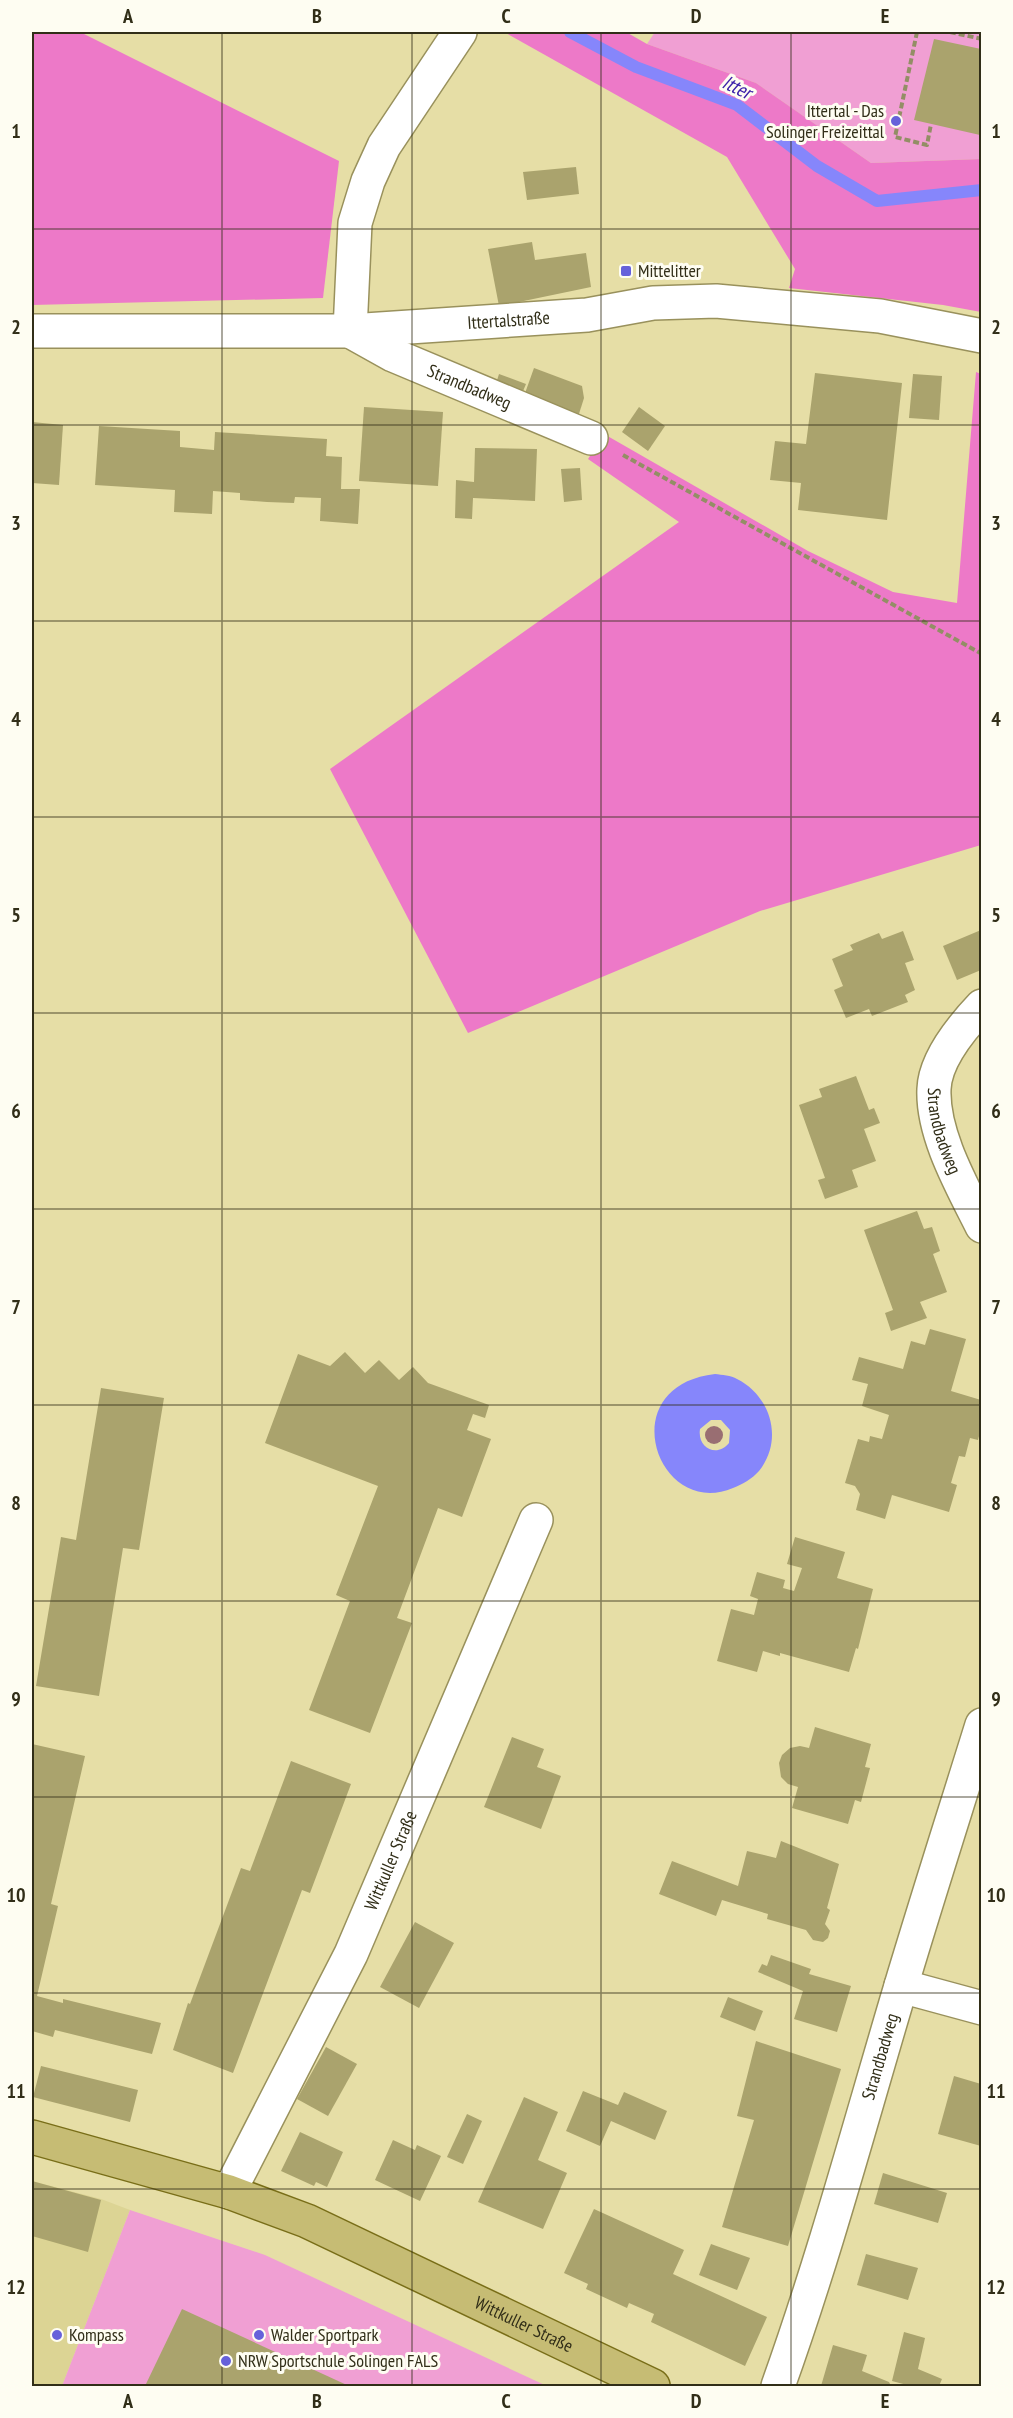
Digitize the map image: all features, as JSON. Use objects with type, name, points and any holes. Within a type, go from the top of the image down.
[{"type":"main road","name":"Wittkuller Straße","points":[[32,2137],[229,2192],[308,2221],[653,2386]]},
{"type":"street","points":[[351,331],[355,223],[368,181],[384,146],[460,32]]},
{"type":"street","name":"Ittertalstraße","points":[[32,331],[351,331],[587,315],[653,303],[716,301],[880,316],[981,336]]},
{"type":"street","name":"Strandbadweg","points":[[351,331],[393,355],[591,438]]},
{"type":"street","name":"Strandbadweg","points":[[981,1006],[961,1028],[944,1058],[934,1087],[937,1124],[962,1187],[981,1226]]},
{"type":"street","name":"Wittkuller Straße","points":[[229,2192],[351,1954],[536,1520]]},
{"type":"street","name":"Strandbadweg","points":[[778,2386],[806,2307],[840,2198],[901,1986],[981,1725]]},
{"type":"street","points":[[901,1986],[981,2008]]},
{"type":"path","points":[[917,32],[895,137],[927,145],[931,124]]},
{"type":"path","points":[[950,32],[981,39]]},
{"type":"path","points":[[591,438],[981,654]]},
{"type":"shaded area","points":[[32,32],[80,32],[339,161],[323,298],[32,305]]},
{"type":"shaded area","points":[[504,32],[626,32],[647,44],[756,83],[871,163],[981,159],[981,312],[943,305],[789,288],[795,269],[727,157]]},
{"type":"shaded area","name":"Ittertal - Das Solinger Freizeittal","points":[[655,32],[981,32],[981,159],[871,163],[756,83],[647,44]]},
{"type":"shaded area","points":[[976,372],[981,374],[981,845],[760,911],[468,1033],[330,769],[679,522],[588,459],[604,434],[808,551],[893,592],[957,603]]},
{"type":"shaded area","points":[[715,1374],[726,1375],[749,1387],[765,1407],[772,1433],[771,1446],[767,1459],[759,1471],[744,1483],[733,1488],[706,1493],[684,1485],[666,1469],[656,1448],[655,1424],[663,1401],[683,1384]],"holes":[[[711,1420],[721,1420],[730,1430],[729,1443],[719,1450],[709,1449],[702,1441],[700,1429]]]},
{"type":"shaded area","name":"Kompass","points":[[32,2181],[101,2199],[130,2210],[62,2386],[32,2386]]},
{"type":"shaded area","name":"Walder Sportpark","points":[[130,2210],[265,2255],[547,2386],[62,2386]]},
{"type":"building","points":[[934,39],[981,49],[980,135],[914,120]]},
{"type":"building","points":[[576,167],[579,194],[527,200],[523,172]]},
{"type":"building","points":[[532,242],[535,260],[586,253],[591,287],[499,306],[488,249]]},
{"type":"building","points":[[534,368],[582,386],[584,398],[578,417],[524,396]]},
{"type":"building","points":[[815,373],[902,383],[887,520],[798,510],[801,483],[770,480],[775,441],[806,444]]},
{"type":"building","points":[[499,374],[526,384],[521,396],[495,387]]},
{"type":"building","points":[[913,374],[942,376],[939,420],[909,418]]},
{"type":"building","points":[[364,407],[443,412],[438,486],[359,481]]},
{"type":"building","points":[[639,407],[665,426],[648,451],[622,432]]},
{"type":"building","points":[[32,422],[63,425],[59,485],[32,483]]},
{"type":"building","points":[[99,426],[180,431],[180,447],[214,450],[215,432],[327,439],[326,456],[342,457],[341,489],[360,489],[358,524],[320,521],[321,498],[295,497],[294,503],[267,502],[240,500],[240,493],[213,491],[212,514],[174,512],[175,490],[95,485]]},
{"type":"building","points":[[475,448],[537,449],[535,501],[473,498],[472,519],[455,518],[456,480],[474,482]]},
{"type":"building","points":[[580,468],[582,500],[564,502],[561,469]]},
{"type":"building","points":[[981,930],[981,970],[957,980],[943,946]]},
{"type":"building","points":[[903,931],[914,960],[905,963],[915,990],[905,995],[908,1002],[872,1016],[869,1009],[846,1018],[834,990],[843,986],[832,959],[853,950],[850,945],[879,933],[882,939]]},
{"type":"building","points":[[856,1076],[869,1110],[874,1108],[880,1123],[864,1129],[876,1161],[852,1170],[858,1187],[825,1199],[818,1180],[825,1178],[799,1105],[822,1097],[819,1089]]},
{"type":"building","points":[[917,1211],[924,1229],[932,1227],[940,1251],[933,1254],[947,1292],[920,1302],[927,1318],[891,1331],[885,1313],[893,1310],[864,1230]]},
{"type":"building","points":[[930,1329],[966,1339],[951,1391],[981,1400],[981,1428],[978,1440],[970,1438],[965,1457],[959,1456],[951,1483],[957,1485],[949,1512],[892,1495],[885,1519],[856,1510],[860,1494],[855,1486],[845,1483],[858,1439],[869,1442],[870,1436],[882,1439],[889,1415],[862,1406],[868,1384],[852,1380],[859,1357],[903,1369],[911,1341],[925,1345]]},
{"type":"building","points":[[345,1352],[365,1373],[379,1360],[399,1380],[413,1367],[428,1383],[489,1405],[485,1418],[473,1414],[467,1430],[491,1439],[462,1517],[438,1508],[397,1618],[412,1623],[370,1733],[309,1710],[350,1601],[336,1595],[378,1486],[265,1443],[298,1354],[330,1366]]},
{"type":"building","points":[[101,1388],[164,1398],[139,1550],[123,1548],[99,1696],[36,1686],[61,1537],[76,1540]]},
{"type":"building","points":[[795,1537],[845,1552],[837,1578],[873,1589],[858,1649],[856,1648],[849,1672],[780,1653],[780,1656],[763,1651],[757,1672],[717,1661],[731,1609],[754,1615],[758,1599],[750,1596],[757,1572],[785,1580],[783,1588],[794,1591],[802,1568],[787,1564]]},
{"type":"building","points":[[815,1727],[871,1744],[865,1767],[870,1768],[861,1802],[855,1800],[848,1824],[792,1808],[798,1787],[788,1784],[781,1777],[779,1763],[782,1755],[790,1748],[800,1746],[809,1748]]},
{"type":"building","points":[[512,1737],[544,1749],[537,1767],[561,1776],[541,1829],[484,1807]]},
{"type":"building","points":[[32,1744],[85,1756],[51,1904],[58,1906],[37,1996],[63,2003],[63,1999],[161,2023],[152,2054],[55,2030],[53,2037],[32,2031]]},
{"type":"building","points":[[291,1761],[351,1784],[310,1893],[302,1890],[233,2073],[173,2050],[188,2003],[190,2004],[241,1868],[250,1871]]},
{"type":"building","points":[[781,1841],[839,1864],[827,1908],[830,1910],[825,1924],[830,1931],[828,1938],[823,1942],[813,1940],[806,1930],[767,1919],[768,1914],[722,1900],[716,1916],[659,1894],[672,1861],[738,1886],[747,1851],[776,1858]]},
{"type":"building","points":[[415,1922],[454,1943],[419,2008],[380,1987]]},
{"type":"building","points":[[771,1955],[811,1969],[809,1974],[851,1986],[837,2032],[794,2019],[803,1991],[758,1972],[762,1964],[767,1966]]},
{"type":"building","points":[[728,1997],[763,2011],[755,2031],[720,2017]]},
{"type":"building","points":[[756,2041],[841,2069],[788,2246],[722,2227],[754,2120],[737,2116]]},
{"type":"building","points":[[326,2047],[357,2064],[328,2116],[297,2099]]},
{"type":"building","points":[[41,2066],[138,2090],[130,2122],[33,2097]]},
{"type":"building","points":[[954,2076],[981,2084],[981,2146],[938,2134]]},
{"type":"building","points":[[583,2091],[618,2105],[624,2092],[667,2111],[655,2140],[611,2121],[600,2146],[566,2131]]},
{"type":"building","points":[[524,2097],[558,2112],[538,2160],[567,2173],[543,2229],[478,2202]]},
{"type":"building","points":[[467,2114],[482,2121],[463,2164],[447,2157]]},
{"type":"building","points":[[300,2132],[343,2152],[327,2187],[316,2182],[314,2186],[281,2171]]},
{"type":"building","points":[[393,2140],[415,2150],[417,2145],[441,2156],[420,2201],[375,2180]]},
{"type":"building","points":[[883,2173],[947,2193],[938,2223],[874,2204]]},
{"type":"building","points":[[32,2181],[101,2200],[88,2252],[32,2236]]},
{"type":"building","points":[[594,2209],[684,2250],[673,2274],[767,2317],[745,2366],[651,2322],[654,2314],[629,2303],[627,2308],[586,2289],[588,2284],[564,2273]]},
{"type":"building","points":[[711,2244],[750,2258],[737,2290],[699,2275]]},
{"type":"building","points":[[866,2254],[918,2268],[908,2300],[857,2285]]},
{"type":"building","name":"NRW Sportschule Solingen FALS","points":[[182,2309],[349,2386],[145,2386]]},
{"type":"building","points":[[904,2332],[925,2338],[918,2369],[942,2379],[939,2386],[906,2386],[892,2381]]},
{"type":"building","points":[[833,2345],[867,2355],[862,2371],[889,2382],[891,2386],[821,2386]]},
{"type":"waterway","name":"Itter","points":[[570,32],[636,67],[737,105],[817,166],[877,201],[982,190]]},
{"type":"place","name":"Ittertal - Das Solinger Freizeittal","points":[[896,121]]},
{"type":"place","name":"Mittelitter","points":[[626,271]]},
{"type":"place","name":"Kompass","points":[[57,2335]]},
{"type":"place","name":"Walder Sportpark","points":[[259,2335]]},
{"type":"place","name":"NRW Sportschule Solingen FALS","points":[[226,2361]]}]
